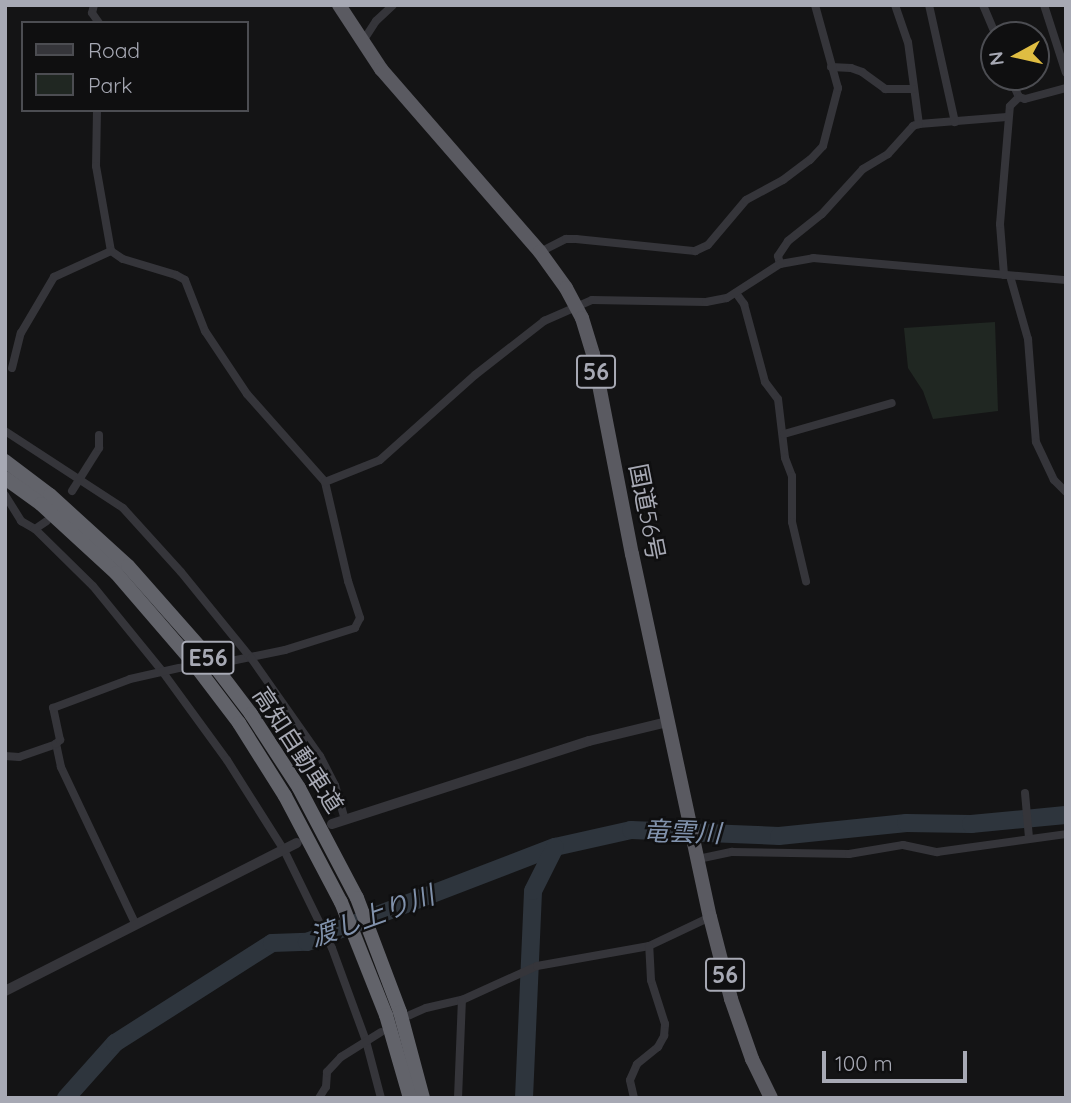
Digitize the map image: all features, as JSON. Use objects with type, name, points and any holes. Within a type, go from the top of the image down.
[{"type":"highway","name":"国道56号","points":[[339,5],[362,43],[540,252],[577,305],[593,354],[667,722],[710,917],[731,999],[752,1059],[771,1098]]},
{"type":"highway","name":"高知自動車道","points":[[5,461],[50,495],[128,566],[204,652],[251,714],[299,788],[358,898],[377,945],[423,1098]]},
{"type":"highway","name":"高知自動車道","points":[[5,478],[41,504],[116,573],[192,662],[239,723],[285,796],[341,902],[362,949],[386,1016],[410,1098]]},
{"type":"street","points":[[94,5],[92,13],[98,21]]},
{"type":"street","points":[[362,43],[376,21],[393,5]]},
{"type":"street","points":[[540,252],[566,239],[683,252],[708,245],[746,200],[783,180],[824,146],[838,88],[815,5]]},
{"type":"street","points":[[895,5],[908,42],[919,124]]},
{"type":"street","points":[[929,5],[955,122]]},
{"type":"street","points":[[1044,5],[1066,73]]},
{"type":"street","points":[[831,67],[852,68],[862,72],[885,89],[914,89]]},
{"type":"street","points":[[1016,91],[1019,97],[1026,99],[1066,88]]},
{"type":"street","points":[[1019,97],[1010,106],[1007,117],[999,224],[1007,276],[1028,339],[1036,442],[1054,480],[1066,492]]},
{"type":"street","points":[[97,112],[96,166],[111,251],[123,259],[176,275],[185,281],[205,331],[247,394],[326,482],[348,581],[360,618],[355,628],[251,658],[231,661]]},
{"type":"street","points":[[780,264],[778,256],[788,241],[822,214],[863,169],[888,154],[914,126],[1007,117]]},
{"type":"street","points":[[12,368],[21,333],[54,276],[111,251]]},
{"type":"street","points":[[326,482],[380,460],[475,374],[544,321],[577,305],[615,299],[706,302],[736,293],[780,264],[813,258],[1066,280]]},
{"type":"street","points":[[736,293],[744,304],[765,382],[778,399],[785,458],[792,476],[792,522],[806,581]]},
{"type":"street","points":[[784,434],[892,403]]},
{"type":"street","points":[[5,431],[78,482],[123,508],[181,572],[251,658],[320,756],[335,785],[345,820]]},
{"type":"street","points":[[72,491],[99,448],[99,435]]},
{"type":"street","points":[[5,495],[22,520],[35,529],[93,586],[162,671],[227,760],[284,850],[332,948],[366,1041],[382,1098]]},
{"type":"street","points":[[35,529],[47,520]]},
{"type":"street","points":[[5,756],[19,757],[56,744],[60,740],[53,708],[178,668]]},
{"type":"street","points":[[332,824],[589,741],[667,722]]},
{"type":"street","points":[[56,744],[70,788],[135,923]]},
{"type":"street","points":[[1025,793],[1029,838]]},
{"type":"street","points":[[696,853],[849,854],[903,845],[937,852],[1066,834]]},
{"type":"street","points":[[5,991],[297,843]]},
{"type":"street","points":[[410,1015],[426,1007],[462,1000],[537,966],[649,946],[710,917]]},
{"type":"street","points":[[634,1098],[631,1080],[637,1064],[658,1047],[664,1036],[665,1024],[651,980],[649,946]]},
{"type":"street","points":[[458,1098],[462,1000]]},
{"type":"street","points":[[319,1098],[326,1087],[327,1072],[341,1057],[381,1032]]},
{"type":"green space","points":[[995,322],[998,411],[933,419],[923,391],[908,368],[904,328]]},
{"type":"waterway","name":"渡し上り川","points":[[66,1098],[115,1043],[272,943],[307,942],[555,847],[631,830],[779,836],[906,823],[971,824],[1066,815]]},
{"type":"waterway","name":"竜雲川","points":[[524,1098],[533,891],[555,847]]},
{"type":"tunnel","points":[[179,668],[231,661]]}]
